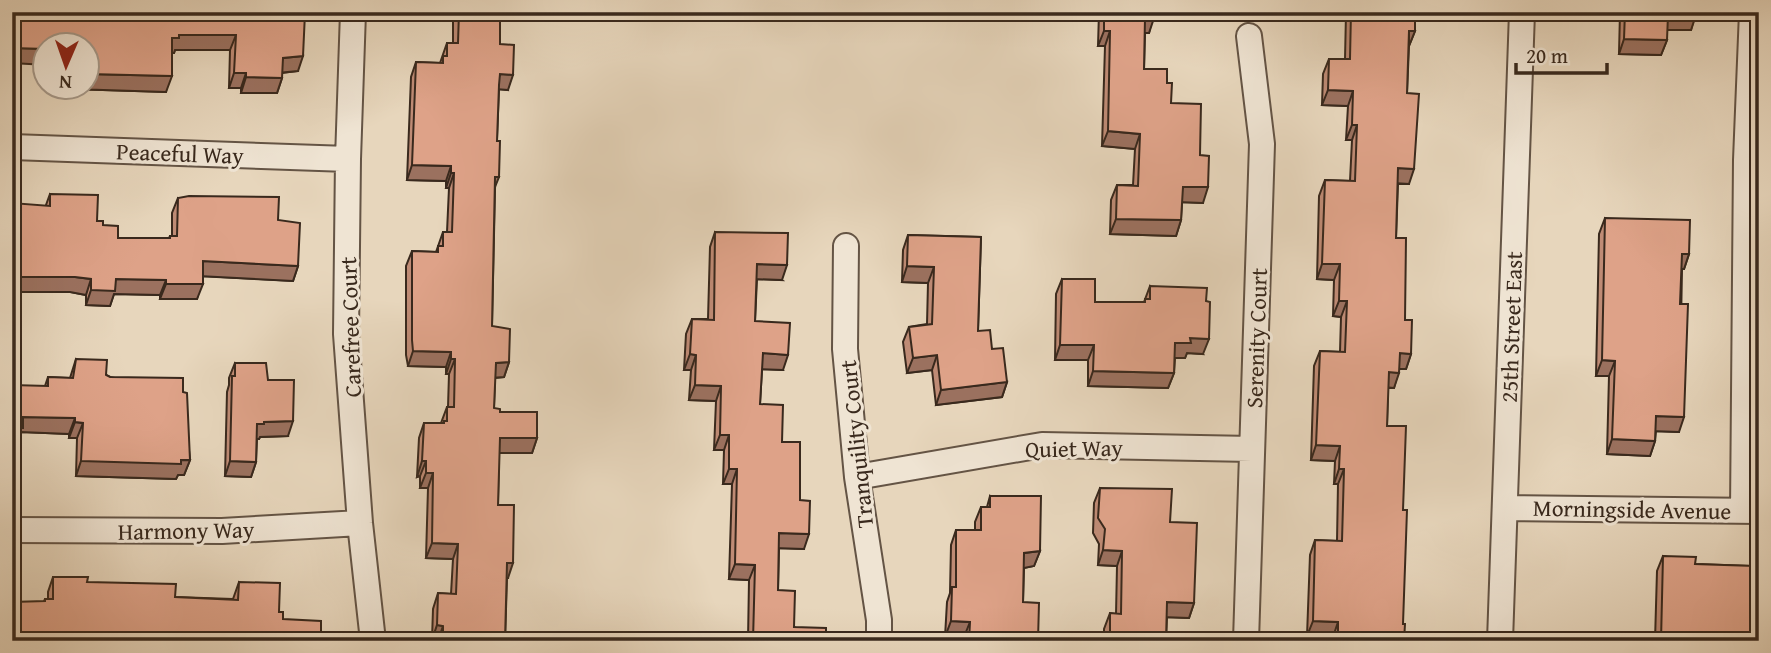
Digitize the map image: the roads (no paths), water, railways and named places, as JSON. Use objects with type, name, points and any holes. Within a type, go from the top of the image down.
[{"type":"street","name":"Carefree Court","points":[[353,12],[346,334],[360,523],[373,641]]},
{"type":"street","name":"25th Street East","points":[[1500,641],[1522,12]]},
{"type":"street","points":[[1751,511],[1752,12]]},
{"type":"street","name":"Serenity Court","points":[[1246,641],[1262,144],[1249,36]]},
{"type":"street","name":"Peaceful Way","points":[[12,147],[348,159]]},
{"type":"street","name":"Tranquility Court","points":[[846,246],[845,349],[857,477],[879,620],[879,641]]},
{"type":"street","name":"Quiet Way","points":[[857,477],[1042,445],[1252,449]]},
{"type":"street","name":"Morningside Avenue","points":[[1505,508],[1751,511]]},
{"type":"street","name":"Harmony Way","points":[[12,530],[222,531],[360,523]]}]
